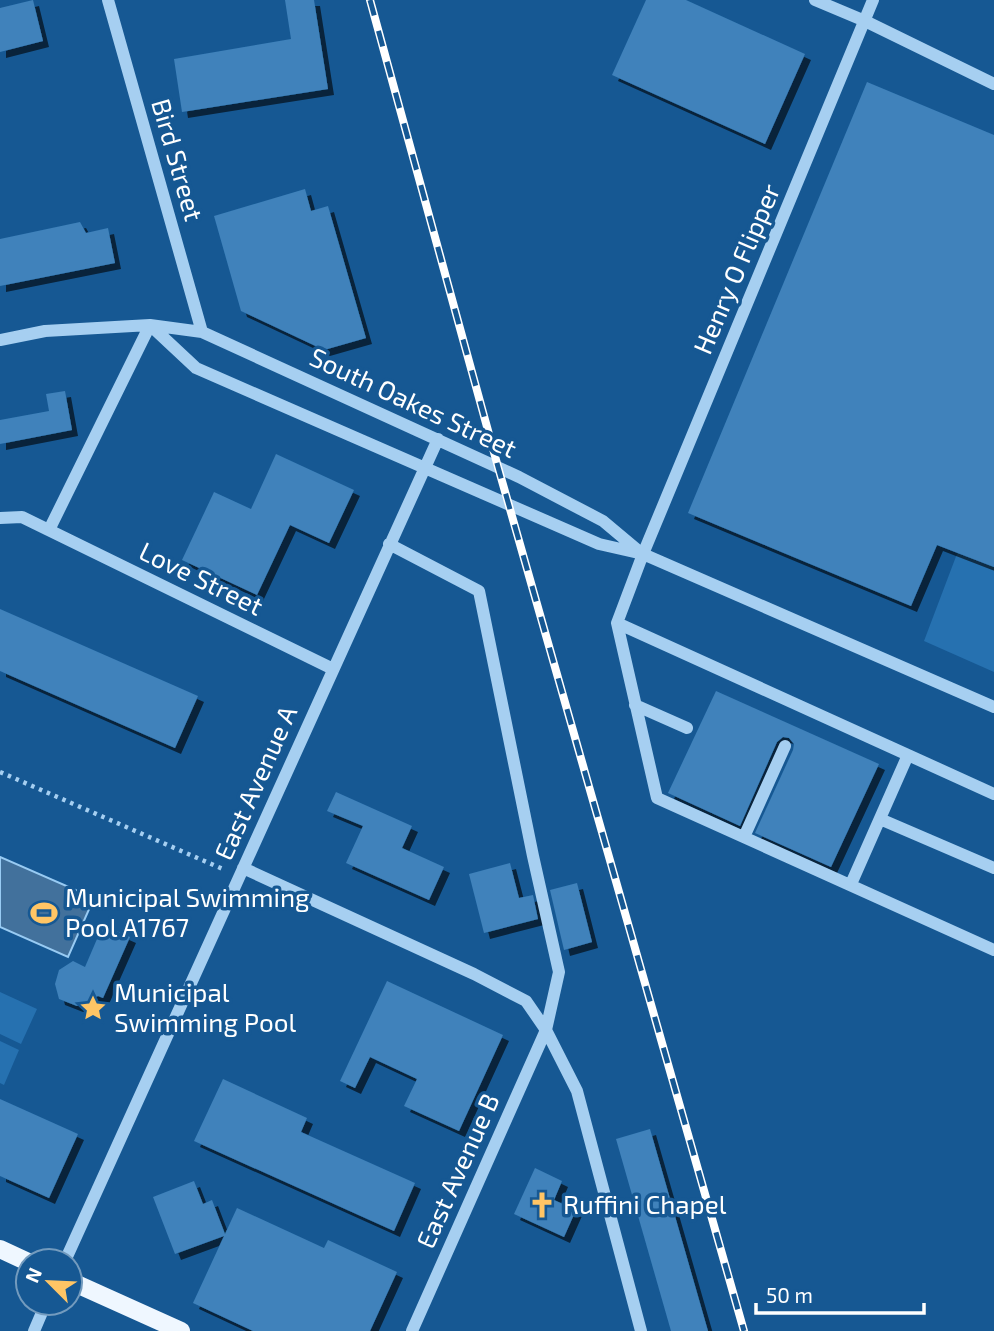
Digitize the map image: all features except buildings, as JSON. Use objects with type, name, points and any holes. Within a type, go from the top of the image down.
[{"type":"main road","points":[[84,1287],[180,1331]]},
{"type":"street","name":"Bird Street","points":[[108,0],[202,332]]},
{"type":"street","points":[[815,0],[865,20],[994,84]]},
{"type":"street","name":"Henry O Flipper","points":[[617,624],[643,554],[873,0]]},
{"type":"street","name":"South Oakes Street","points":[[150,325],[197,368],[599,544],[643,554],[994,707]]},
{"type":"street","name":"South Oakes Street","points":[[0,340],[45,331],[150,325],[202,332],[438,439],[603,522],[643,554]]},
{"type":"street","points":[[49,530],[150,325]]},
{"type":"street","name":"East Avenue A","points":[[71,1247],[438,439]]},
{"type":"street","name":"Love Street","points":[[0,518],[22,517],[333,669]]},
{"type":"street","name":"East Avenue B","points":[[389,544],[479,591],[559,972],[546,1030],[412,1331]]},
{"type":"street","points":[[617,624],[657,798],[994,950]]},
{"type":"street","points":[[617,624],[994,794]]},
{"type":"street","points":[[635,705],[687,729]]},
{"type":"street","points":[[744,837],[785,746]]},
{"type":"street","points":[[850,884],[908,755]]},
{"type":"street","points":[[880,819],[994,869]]},
{"type":"street","points":[[241,872],[474,974],[526,1001],[546,1030],[577,1091],[641,1331]]},
{"type":"path","points":[[0,772],[241,872]]},
{"type":"shaded area","points":[[994,456],[994,672],[924,641]]},
{"type":"shaded area","name":"Municipal Swimming Pool A1767","points":[[0,857],[94,898],[68,957],[0,927]]},
{"type":"shaded area","points":[[0,992],[37,1009],[21,1044],[0,1034]]},
{"type":"shaded area","points":[[0,1041],[19,1050],[4,1085],[0,1083]]},
{"type":"railway","points":[[370,0],[498,467],[744,1331]]},
{"type":"place","name":"Municipal Swimming Pool A1767","points":[[44,913]]},
{"type":"place","name":"Municipal Swimming Pool","points":[[93,1008]]},
{"type":"place","name":"Ruffini Chapel","points":[[542,1205]]}]
